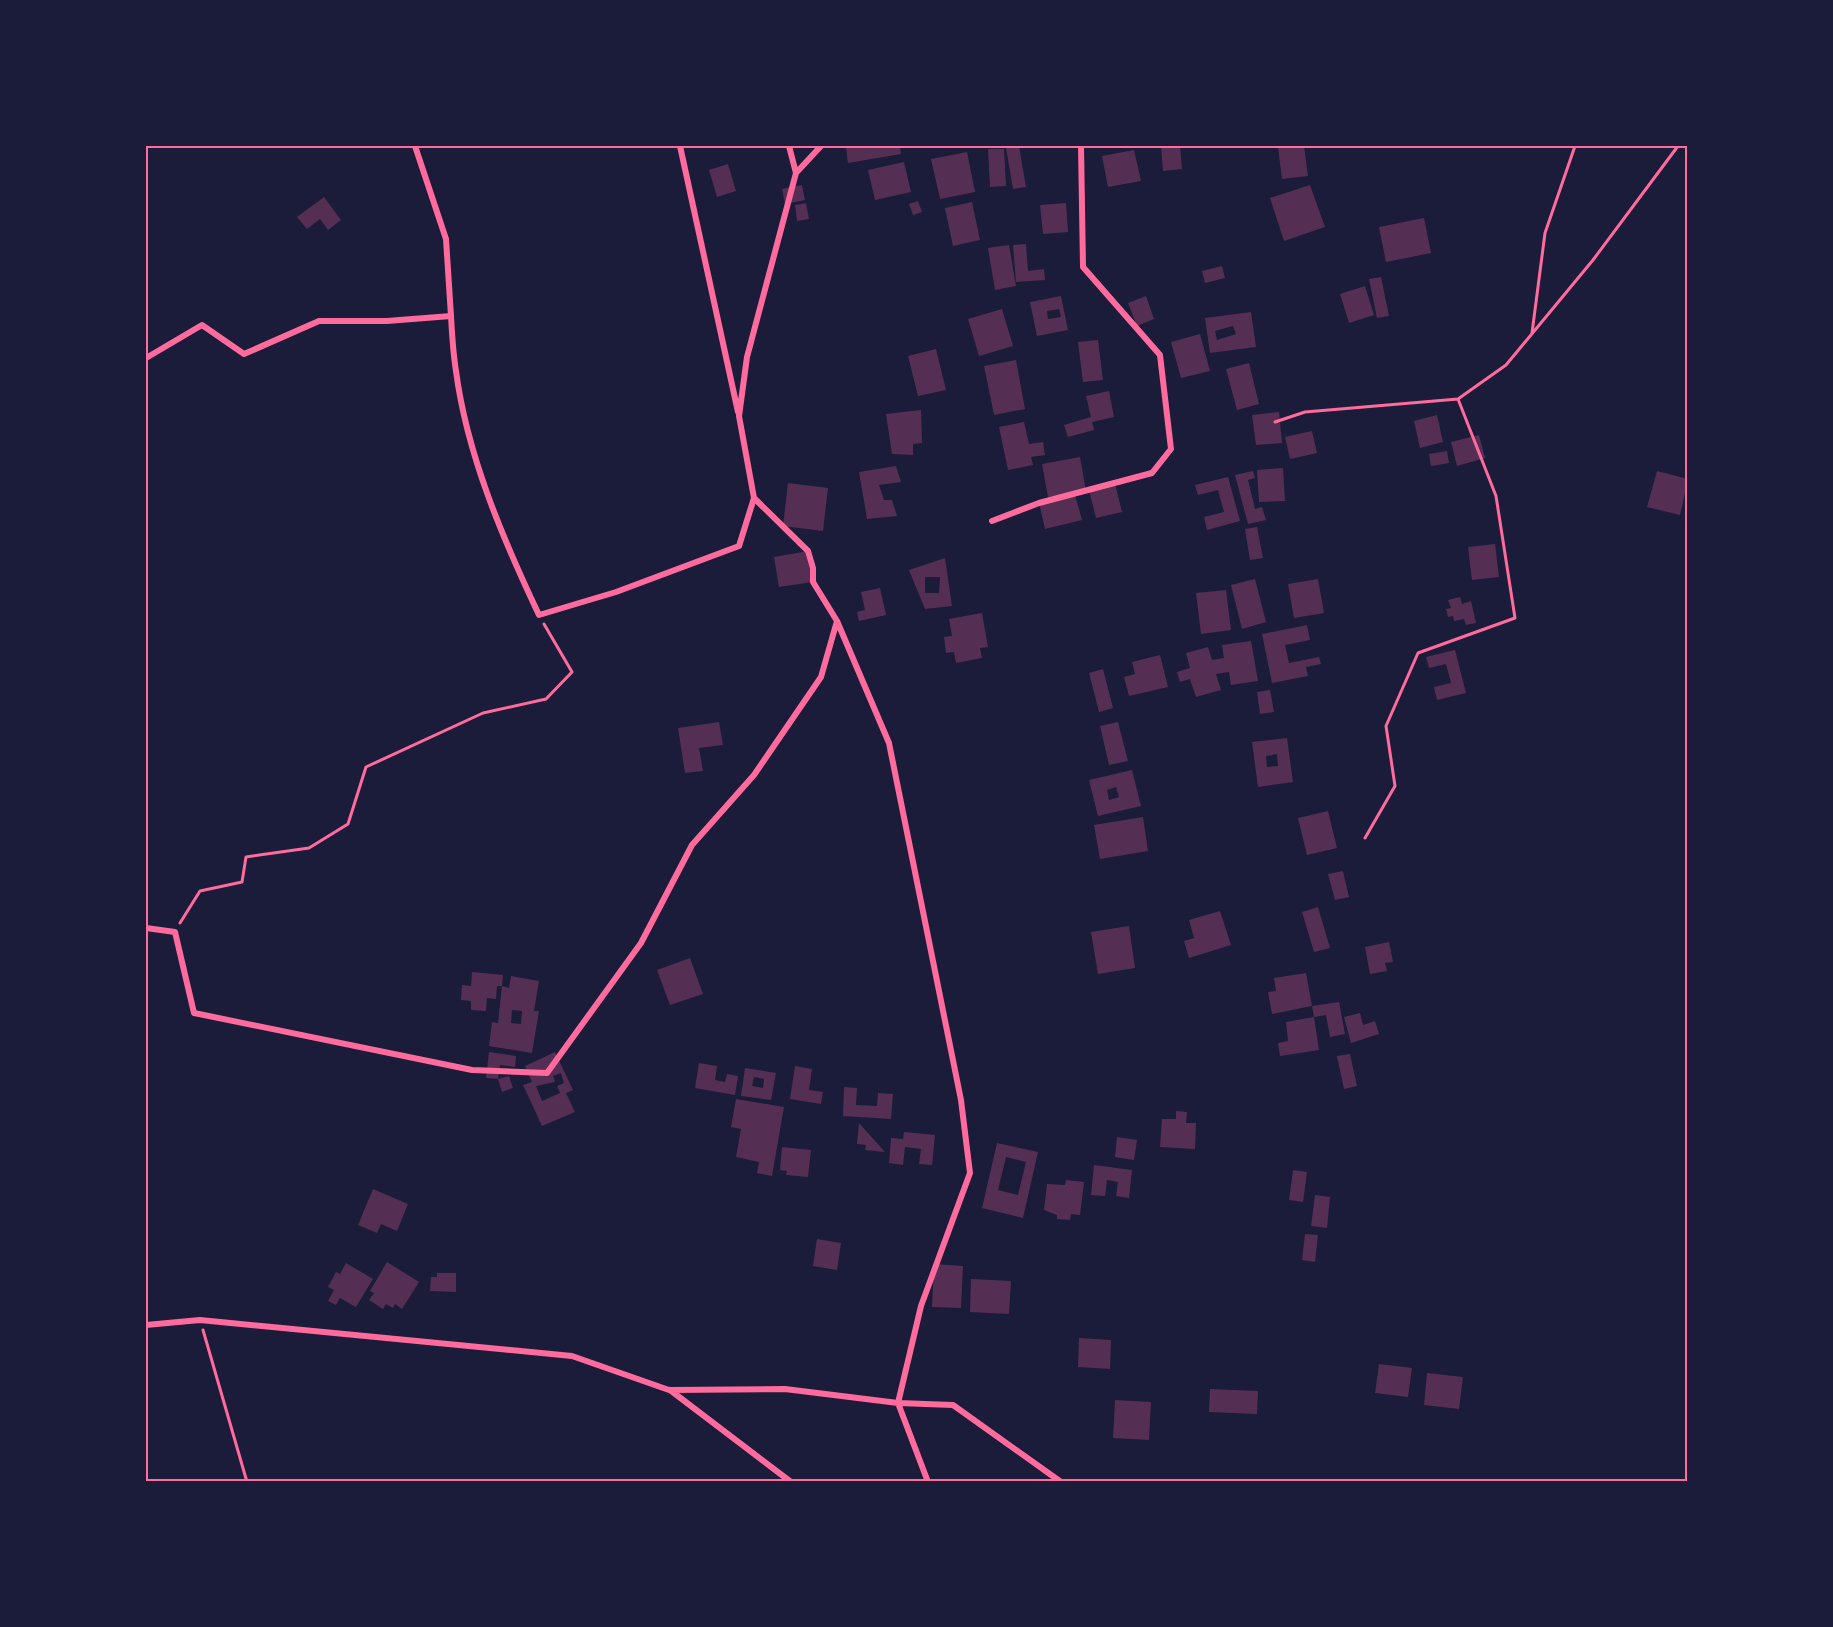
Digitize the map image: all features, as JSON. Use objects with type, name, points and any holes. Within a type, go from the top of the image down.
[{"type":"street","points":[[415,146],[446,239],[456,372],[477,461],[519,572],[539,615],[616,592],[739,546],[754,498],[739,416],[681,146]]},
{"type":"street","points":[[789,146],[796,172]]},
{"type":"street","points":[[739,416],[747,357],[796,172],[821,146]]},
{"type":"street","points":[[992,521],[1039,503],[1152,473],[1171,449],[1160,355],[1083,267],[1081,146]]},
{"type":"street","points":[[146,358],[202,325],[244,354],[319,321],[387,321],[451,316]]},
{"type":"street","points":[[754,498],[808,551],[813,568],[813,582],[837,621],[889,743],[961,1100],[970,1173],[921,1306],[898,1403],[928,1482]]},
{"type":"street","points":[[146,928],[175,932],[194,1013],[472,1070],[547,1072],[641,943],[692,845],[754,775],[821,677],[837,621]]},
{"type":"street","points":[[146,1325],[200,1320],[572,1356],[669,1390],[791,1482]]},
{"type":"street","points":[[669,1390],[785,1389],[898,1403],[953,1405],[1061,1482]]},
{"type":"path","points":[[1532,334],[1545,233],[1575,146]]},
{"type":"path","points":[[1275,422],[1305,412],[1458,399],[1506,365],[1593,260],[1678,146]]},
{"type":"path","points":[[1365,838],[1395,786],[1386,726],[1418,653],[1515,618],[1496,496],[1458,399]]},
{"type":"path","points":[[175,932],[200,891],[243,882],[246,857],[309,848],[348,824],[366,767],[483,713],[546,699],[572,672],[539,615]]},
{"type":"path","points":[[200,1320],[247,1482]]},
{"type":"building","points":[[900,146],[901,154],[848,163],[846,148]]},
{"type":"building","points":[[1019,146],[1026,187],[1013,189],[1006,148]]},
{"type":"building","points":[[1161,146],[1180,146],[1182,169],[1163,171]]},
{"type":"building","points":[[1304,146],[1308,176],[1282,179],[1278,147]]},
{"type":"building","points":[[988,149],[1004,149],[1006,186],[990,187]]},
{"type":"building","points":[[1134,150],[1141,181],[1108,187],[1102,156]]},
{"type":"building","points":[[967,152],[975,192],[940,199],[931,159]]},
{"type":"building","points":[[904,162],[911,192],[875,200],[868,170]]},
{"type":"building","points":[[728,164],[736,191],[717,197],[709,170]]},
{"type":"building","points":[[802,185],[805,200],[785,204],[782,189]]},
{"type":"building","points":[[1310,185],[1325,227],[1284,241],[1270,198]]},
{"type":"building","points":[[324,197],[341,220],[328,230],[320,219],[307,229],[297,217]]},
{"type":"building","points":[[918,201],[922,212],[913,215],[909,204]]},
{"type":"building","points":[[972,202],[980,240],[953,246],[945,208]]},
{"type":"building","points":[[806,203],[809,219],[797,221],[795,205]]},
{"type":"building","points":[[1066,203],[1068,232],[1043,234],[1040,205]]},
{"type":"building","points":[[1424,218],[1431,253],[1386,262],[1379,227]]},
{"type":"building","points":[[1026,244],[1028,271],[1044,269],[1045,280],[1016,282],[1013,245]]},
{"type":"building","points":[[1009,245],[1016,286],[995,290],[988,248]]},
{"type":"building","points":[[1222,266],[1225,278],[1205,283],[1202,271]]},
{"type":"building","points":[[1381,277],[1389,316],[1377,318],[1369,279]]},
{"type":"building","points":[[1365,286],[1374,315],[1349,323],[1340,294]]},
{"type":"building","points":[[1061,296],[1068,330],[1037,336],[1030,302]],"holes":[[[1059,309],[1061,317],[1048,319],[1047,311]]]},
{"type":"building","points":[[1146,296],[1154,319],[1137,326],[1128,303]]},
{"type":"building","points":[[1002,309],[1013,346],[979,356],[968,319]]},
{"type":"building","points":[[1251,312],[1256,347],[1210,353],[1205,318]],"holes":[[[1233,326],[1236,334],[1217,340],[1215,331]]]},
{"type":"building","points":[[1200,334],[1210,371],[1181,378],[1171,342]]},
{"type":"building","points":[[1098,340],[1103,380],[1083,382],[1078,342]]},
{"type":"building","points":[[936,349],[946,390],[918,396],[908,356]]},
{"type":"building","points":[[1016,360],[1025,409],[994,415],[984,366]]},
{"type":"building","points":[[1249,363],[1259,404],[1237,410],[1226,369]]},
{"type":"building","points":[[1109,391],[1114,417],[1092,422],[1094,430],[1068,437],[1064,425],[1091,417],[1086,396]]},
{"type":"building","points":[[921,410],[922,443],[913,444],[913,455],[892,454],[886,414]]},
{"type":"building","points":[[1279,412],[1282,443],[1256,445],[1252,415]]},
{"type":"building","points":[[1437,415],[1443,442],[1420,448],[1414,421]]},
{"type":"building","points":[[1024,422],[1029,444],[1043,442],[1045,455],[1031,457],[1033,465],[1008,470],[999,427]]},
{"type":"building","points":[[1312,431],[1317,453],[1290,459],[1285,437]]},
{"type":"building","points":[[1479,435],[1485,458],[1457,466],[1451,442]]},
{"type":"building","points":[[1447,451],[1449,463],[1431,466],[1429,454]]},
{"type":"building","points":[[1080,457],[1086,491],[1048,497],[1042,464]]},
{"type":"building","points":[[896,466],[901,482],[879,485],[884,500],[892,500],[897,516],[867,519],[859,472]]},
{"type":"building","points":[[1283,468],[1285,501],[1259,502],[1257,470]]},
{"type":"building","points":[[1253,471],[1255,478],[1248,480],[1255,509],[1262,507],[1266,520],[1248,524],[1235,475]]},
{"type":"building","points":[[1657,471],[1688,479],[1680,515],[1647,507]]},
{"type":"building","points":[[1228,477],[1240,521],[1207,530],[1204,517],[1224,512],[1218,490],[1198,495],[1195,485]]},
{"type":"building","points":[[788,483],[828,488],[823,531],[783,526]]},
{"type":"building","points":[[1115,484],[1122,512],[1096,518],[1089,490]]},
{"type":"building","points":[[1075,495],[1082,520],[1045,529],[1039,503]]},
{"type":"building","points":[[1257,527],[1263,558],[1250,560],[1245,529]]},
{"type":"building","points":[[1495,544],[1499,577],[1472,580],[1468,547]]},
{"type":"building","points":[[808,551],[813,582],[779,587],[774,557]]},
{"type":"building","points":[[945,558],[952,606],[925,609],[909,570]],"holes":[[[925,577],[940,577],[939,593],[925,593]]]},
{"type":"building","points":[[1255,579],[1266,622],[1242,629],[1231,585]]},
{"type":"building","points":[[1318,579],[1324,613],[1294,618],[1288,584]]},
{"type":"building","points":[[880,588],[886,615],[859,621],[857,612],[865,610],[861,592]]},
{"type":"building","points":[[1226,590],[1231,630],[1201,634],[1196,593]]},
{"type":"building","points":[[1460,597],[1462,604],[1471,601],[1476,623],[1466,625],[1464,619],[1454,621],[1453,616],[1448,617],[1446,609],[1451,608],[1448,600]]},
{"type":"building","points":[[982,613],[988,647],[980,648],[982,658],[956,663],[954,652],[946,653],[944,637],[952,636],[949,619]]},
{"type":"building","points":[[1307,625],[1310,640],[1285,645],[1289,663],[1319,657],[1321,664],[1306,667],[1308,676],[1272,683],[1262,634]]},
{"type":"building","points":[[1251,641],[1258,681],[1231,685],[1229,672],[1216,674],[1221,690],[1196,697],[1190,679],[1180,682],[1177,672],[1190,668],[1186,653],[1208,647],[1212,660],[1224,658],[1222,645]]},
{"type":"building","points":[[1455,650],[1466,693],[1437,700],[1434,687],[1451,683],[1446,664],[1429,668],[1426,657]]},
{"type":"building","points":[[1160,655],[1168,687],[1129,696],[1124,677],[1135,674],[1132,662]]},
{"type":"building","points":[[1103,669],[1113,708],[1099,712],[1089,673]]},
{"type":"building","points":[[1270,690],[1274,712],[1260,714],[1257,692]]},
{"type":"building","points":[[719,722],[723,745],[699,748],[703,771],[685,773],[678,728]]},
{"type":"building","points":[[1118,722],[1128,761],[1109,765],[1100,726]]},
{"type":"building","points":[[1287,738],[1293,782],[1258,787],[1252,742]],"holes":[[[1277,754],[1278,766],[1267,767],[1266,756]]]},
{"type":"building","points":[[1132,770],[1141,806],[1098,816],[1089,780]],"holes":[[[1116,787],[1119,797],[1109,800],[1107,790]]]},
{"type":"building","points":[[1328,811],[1337,848],[1307,855],[1298,818]]},
{"type":"building","points":[[1143,817],[1148,851],[1100,859],[1094,825]]},
{"type":"building","points":[[1343,871],[1349,897],[1335,900],[1328,874]]},
{"type":"building","points":[[1318,907],[1330,948],[1314,952],[1302,912]]},
{"type":"building","points":[[1220,911],[1231,945],[1189,958],[1184,941],[1194,938],[1189,920]]},
{"type":"building","points":[[1129,926],[1135,968],[1098,974],[1091,932]]},
{"type":"building","points":[[1389,942],[1393,962],[1385,963],[1387,971],[1370,974],[1365,947]]},
{"type":"building","points":[[690,958],[703,994],[670,1005],[657,970]]},
{"type":"building","points":[[472,972],[503,975],[502,986],[497,986],[496,999],[487,998],[486,1011],[471,1010],[471,1001],[461,1000],[462,985],[471,986]]},
{"type":"building","points":[[1306,973],[1312,1006],[1272,1014],[1268,992],[1276,991],[1274,978]]},
{"type":"building","points":[[511,976],[539,981],[534,1011],[539,1011],[532,1053],[489,1046],[492,1022],[498,1023],[502,986],[509,988]],"holes":[[[512,1010],[522,1011],[521,1024],[511,1023]]]},
{"type":"building","points":[[1339,1002],[1345,1034],[1330,1037],[1326,1015],[1314,1017],[1312,1006]]},
{"type":"building","points":[[1360,1013],[1363,1025],[1375,1021],[1379,1034],[1351,1043],[1344,1017]]},
{"type":"building","points":[[1314,1017],[1319,1050],[1280,1056],[1278,1043],[1288,1041],[1286,1022]]},
{"type":"building","points":[[489,1052],[516,1056],[515,1067],[500,1065],[498,1079],[486,1078]]},
{"type":"building","points":[[555,1052],[573,1090],[566,1093],[575,1112],[542,1126],[523,1085],[532,1082],[525,1066]],"holes":[[[561,1073],[564,1083],[557,1086],[560,1093],[542,1101],[536,1086],[555,1082],[553,1076]]]},
{"type":"building","points":[[1350,1054],[1357,1086],[1344,1089],[1337,1056]]},
{"type":"building","points":[[699,1063],[717,1066],[715,1080],[725,1082],[727,1074],[738,1076],[735,1095],[695,1088]]},
{"type":"building","points":[[795,1066],[812,1069],[809,1090],[823,1092],[821,1104],[790,1099]]},
{"type":"building","points":[[745,1068],[776,1073],[771,1100],[741,1096]],"holes":[[[754,1077],[764,1079],[763,1088],[752,1086]]]},
{"type":"building","points":[[509,1076],[513,1088],[502,1092],[498,1079]]},
{"type":"building","points":[[844,1087],[857,1088],[856,1105],[877,1106],[878,1093],[893,1094],[891,1119],[843,1116]]},
{"type":"building","points":[[736,1099],[784,1107],[772,1176],[757,1173],[759,1162],[736,1157],[741,1129],[731,1127]]},
{"type":"building","points":[[1176,1111],[1187,1112],[1186,1123],[1196,1123],[1195,1149],[1160,1147],[1162,1119],[1176,1119]]},
{"type":"building","points":[[859,1123],[885,1152],[865,1150],[866,1145],[857,1144]]},
{"type":"building","points":[[904,1132],[935,1135],[932,1165],[919,1164],[921,1149],[905,1147],[903,1165],[889,1163],[891,1138],[903,1139]]},
{"type":"building","points":[[1117,1137],[1137,1140],[1134,1160],[1115,1157]]},
{"type":"building","points":[[997,1143],[1038,1152],[1023,1218],[982,1208]],"holes":[[[1006,1157],[1026,1162],[1018,1195],[998,1190]]]},
{"type":"building","points":[[782,1147],[811,1150],[808,1177],[786,1175],[787,1171],[780,1170]]},
{"type":"building","points":[[1094,1165],[1132,1170],[1129,1198],[1116,1196],[1118,1182],[1107,1180],[1105,1196],[1091,1195]]},
{"type":"building","points":[[1293,1170],[1307,1172],[1303,1202],[1289,1200]]},
{"type":"building","points":[[1066,1180],[1084,1182],[1080,1215],[1071,1214],[1070,1220],[1057,1219],[1057,1215],[1044,1210],[1047,1184],[1065,1185]]},
{"type":"building","points":[[373,1189],[408,1204],[397,1231],[381,1224],[377,1233],[358,1225]]},
{"type":"building","points":[[1315,1195],[1330,1197],[1327,1228],[1311,1226]]},
{"type":"building","points":[[1305,1234],[1318,1235],[1315,1262],[1302,1260]]},
{"type":"building","points":[[817,1239],[841,1243],[837,1270],[813,1266]]},
{"type":"building","points":[[387,1262],[419,1282],[402,1309],[395,1304],[393,1308],[386,1304],[383,1309],[369,1300],[374,1293],[370,1291]]},
{"type":"building","points":[[346,1263],[373,1279],[356,1307],[340,1298],[336,1305],[328,1301],[334,1290],[328,1287],[336,1272],[340,1274]]},
{"type":"building","points":[[934,1264],[963,1266],[961,1308],[932,1307]]},
{"type":"building","points":[[437,1273],[456,1273],[456,1292],[430,1291],[431,1277],[437,1277]]},
{"type":"building","points":[[971,1279],[1011,1281],[1009,1314],[970,1312]]},
{"type":"building","points":[[1079,1338],[1111,1340],[1110,1369],[1078,1367]]},
{"type":"building","points":[[1379,1364],[1412,1368],[1408,1397],[1375,1393]]},
{"type":"building","points":[[1427,1373],[1463,1377],[1459,1409],[1424,1405]]},
{"type":"building","points":[[1210,1389],[1258,1391],[1257,1414],[1209,1412]]},
{"type":"building","points":[[1115,1400],[1151,1402],[1149,1440],[1113,1438]]}]
